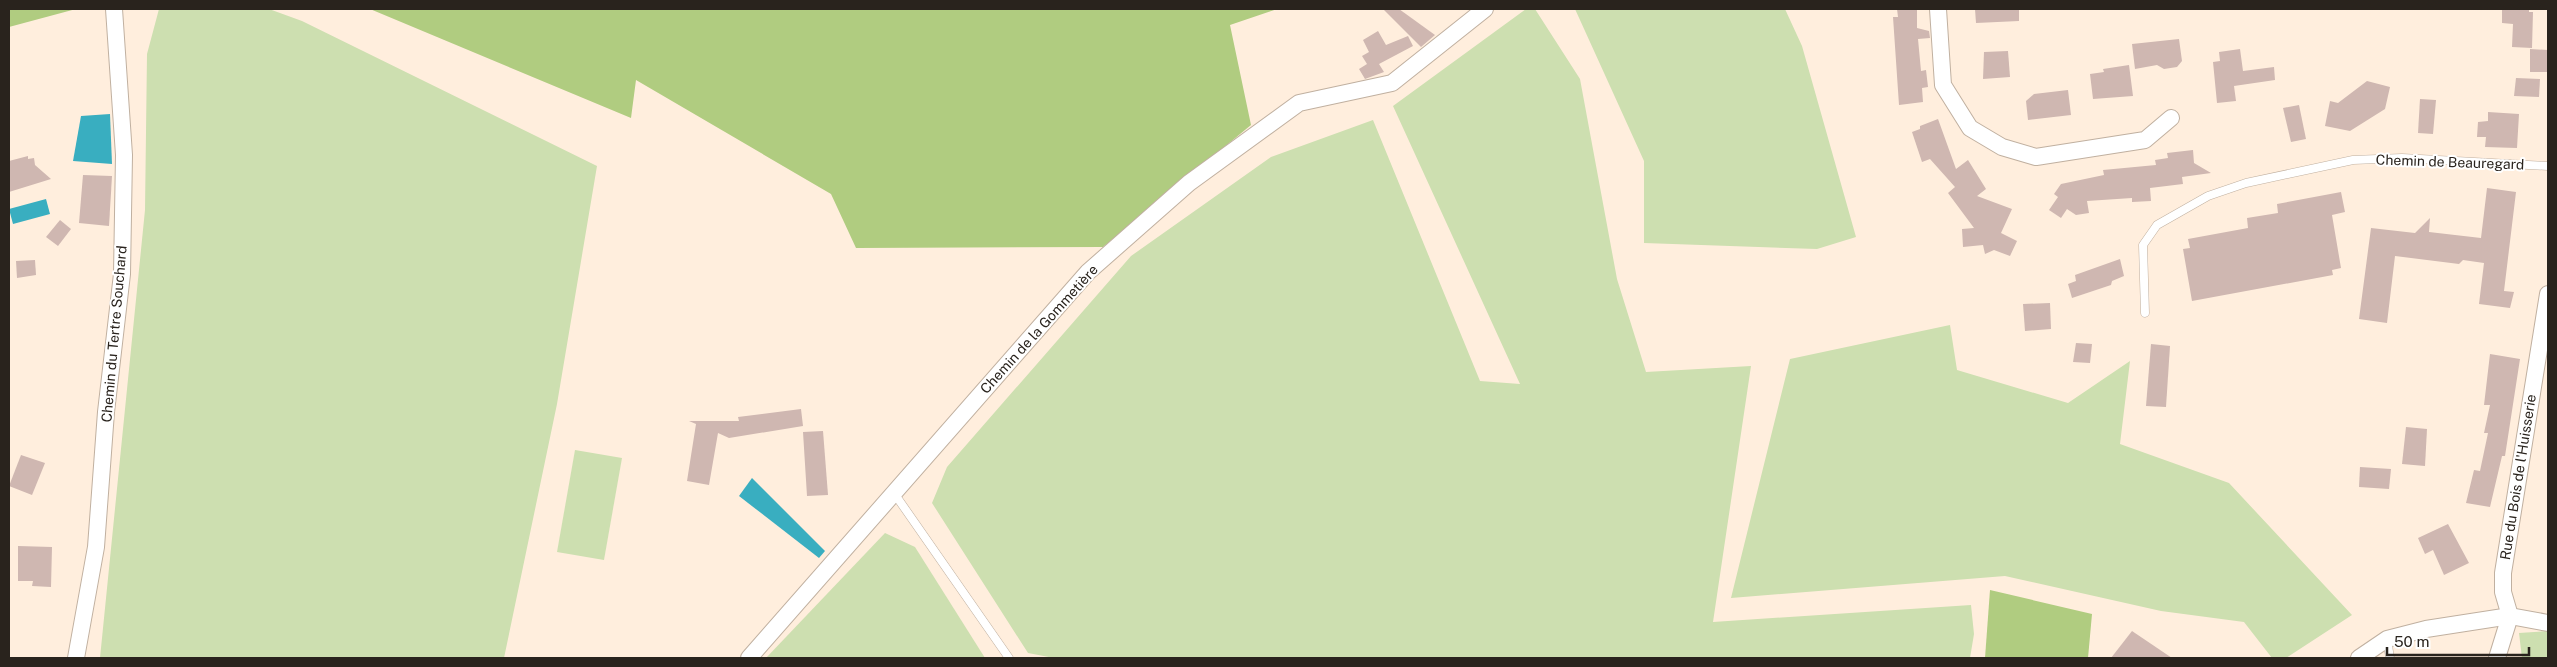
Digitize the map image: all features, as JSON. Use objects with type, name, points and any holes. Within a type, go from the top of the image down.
[{"type":"street","name":"Chemin du Tertre Souchard","points":[[76,658],[96,548],[106,412],[122,274],[124,155],[114,9]]},
{"type":"street","name":"Chemin de la Gommetière","points":[[749,658],[1088,272],[1189,183],[1300,103],[1392,83],[1485,9]]},
{"type":"street","points":[[1938,9],[1943,85],[1970,128],[2002,147],[2036,157],[2145,140],[2170,118]]},
{"type":"street","name":"Rue du Bois de l'Huisserie","points":[[2510,616],[2503,592],[2502,573],[2548,294]]},
{"type":"street","points":[[2359,658],[2386,639],[2510,616],[2548,623]]},
{"type":"street","points":[[2498,658],[2510,616]]},
{"type":"lane","name":"Chemin de Beauregard","points":[[2145,313],[2143,245],[2157,225],[2208,196],[2246,183],[2353,160],[2402,158],[2548,166]]},
{"type":"lane","points":[[894,493],[1009,658]]},
{"type":"lane","points":[[2386,639],[2390,658]]},
{"type":"green space","points":[[9,9],[76,9],[9,27]]},
{"type":"green space","points":[[159,9],[269,9],[302,21],[597,166],[557,404],[504,658],[100,658],[145,210],[147,54]]},
{"type":"green space","points":[[370,9],[1277,9],[1230,25],[1251,125],[1103,247],[856,248],[831,194],[636,80],[631,118]]},
{"type":"green space","points":[[1526,9],[1535,9],[1580,79],[1617,279],[1646,372],[1751,366],[1713,622],[1971,605],[1974,634],[1970,658],[1054,658],[1028,653],[932,503],[947,467],[1131,256],[1271,157],[1373,120],[1480,381],[1520,384],[1393,106]]},
{"type":"green space","points":[[1575,9],[1785,9],[1802,46],[1856,237],[1817,249],[1644,243],[1644,161]]},
{"type":"green space","points":[[1950,325],[1957,370],[2068,403],[2130,361],[2120,444],[2229,483],[2352,615],[2286,658],[2272,658],[2244,622],[2161,611],[2005,576],[1731,598],[1790,359]]},
{"type":"green space","points":[[575,450],[622,458],[604,560],[557,552]]},
{"type":"green space","points":[[885,533],[915,547],[985,658],[766,658]]},
{"type":"green space","points":[[1990,590],[2092,614],[2088,658],[1985,658]]},
{"type":"green space","points":[[2548,631],[2548,658],[2522,658],[2519,633]]},
{"type":"water","points":[[110,114],[112,164],[73,161],[81,116]]},
{"type":"water","points":[[46,199],[50,214],[13,224],[9,209]]},
{"type":"water","points":[[752,478],[825,551],[819,558],[739,496]]},
{"type":"building","points":[[1383,9],[1399,9],[1435,35],[1421,47]]},
{"type":"building","points":[[1897,9],[1917,9],[1917,28],[1929,31],[1930,38],[1918,39],[1921,71],[1926,70],[1928,87],[1922,88],[1923,102],[1899,105],[1893,17],[1898,17]]},
{"type":"building","points":[[1975,9],[2019,9],[2019,21],[1976,23]]},
{"type":"building","points":[[2502,9],[2529,9],[2529,12],[2533,12],[2532,48],[2512,47],[2513,24],[2502,23]]},
{"type":"building","points":[[1378,31],[1386,45],[1408,36],[1413,46],[1379,64],[1384,72],[1365,79],[1359,69],[1367,64],[1362,56],[1369,52],[1363,40]]},
{"type":"building","points":[[2179,39],[2182,61],[2177,67],[2164,69],[2157,65],[2135,69],[2132,44]]},
{"type":"building","points":[[2240,49],[2243,71],[2274,67],[2275,80],[2234,86],[2236,101],[2217,103],[2213,62],[2220,61],[2219,52]]},
{"type":"building","points":[[2530,49],[2548,50],[2548,72],[2530,72]]},
{"type":"building","points":[[2008,51],[2010,77],[1983,79],[1984,52]]},
{"type":"building","points":[[2129,65],[2133,96],[2093,99],[2090,74],[2104,72],[2103,69]]},
{"type":"building","points":[[2516,78],[2540,79],[2539,97],[2514,96]]},
{"type":"building","points":[[2367,81],[2390,87],[2385,109],[2350,131],[2325,126],[2330,101],[2338,103]]},
{"type":"building","points":[[2068,90],[2071,115],[2028,120],[2026,101],[2034,94]]},
{"type":"building","points":[[2420,99],[2436,100],[2433,134],[2418,133]]},
{"type":"building","points":[[2299,105],[2306,139],[2291,142],[2283,108]]},
{"type":"building","points":[[2488,112],[2519,114],[2517,148],[2485,147],[2486,137],[2477,137],[2478,122],[2488,121]]},
{"type":"building","points":[[1938,119],[1956,169],[1968,160],[1986,189],[1977,196],[2012,209],[2001,233],[2017,241],[2010,256],[1994,250],[1985,254],[1983,245],[1963,247],[1962,229],[1974,228],[1948,193],[1955,187],[1930,159],[1922,162],[1912,132],[1920,129],[1920,126]]},
{"type":"building","points":[[2193,150],[2194,163],[2211,173],[2182,177],[2183,184],[2150,188],[2151,201],[2132,202],[2132,198],[2087,201],[2089,213],[2076,215],[2067,209],[2061,218],[2049,210],[2058,197],[2054,194],[2061,184],[2104,175],[2103,170],[2156,165],[2155,160],[2168,158],[2167,153]]},
{"type":"building","points":[[28,156],[28,159],[34,158],[35,165],[51,179],[9,192],[9,161]]},
{"type":"building","points":[[83,175],[112,176],[109,226],[79,223]]},
{"type":"building","points":[[2487,188],[2516,192],[2504,291],[2514,292],[2510,308],[2479,304],[2484,263],[2463,260],[2459,264],[2395,256],[2387,323],[2359,319],[2371,228],[2415,233],[2430,218],[2429,232],[2481,238]]},
{"type":"building","points":[[2341,192],[2345,212],[2332,215],[2341,268],[2332,270],[2333,275],[2192,301],[2183,249],[2190,248],[2188,239],[2248,228],[2247,218],[2278,213],[2277,204]]},
{"type":"building","points":[[60,220],[71,229],[58,246],[46,237]]},
{"type":"building","points":[[2120,259],[2124,276],[2112,281],[2111,285],[2072,298],[2068,284],[2076,281],[2075,275]]},
{"type":"building","points":[[35,260],[36,275],[17,278],[16,261]]},
{"type":"building","points":[[2050,303],[2051,329],[2025,331],[2023,304]]},
{"type":"building","points":[[2076,343],[2092,344],[2090,363],[2073,362]]},
{"type":"building","points":[[2151,344],[2170,346],[2166,407],[2146,406]]},
{"type":"building","points":[[2490,354],[2520,359],[2505,456],[2502,456],[2490,507],[2466,503],[2474,470],[2480,471],[2488,433],[2484,433],[2490,405],[2484,405]]},
{"type":"building","points":[[801,409],[803,426],[729,438],[718,433],[709,485],[687,481],[696,424],[689,421],[739,421],[738,417]]},
{"type":"building","points":[[2406,427],[2427,429],[2425,466],[2402,464]]},
{"type":"building","points":[[823,431],[828,495],[807,496],[803,432]]},
{"type":"building","points":[[21,455],[45,463],[32,495],[9,486]]},
{"type":"building","points":[[2360,467],[2391,469],[2389,489],[2359,487]]},
{"type":"building","points":[[2448,524],[2469,563],[2444,575],[2433,550],[2425,554],[2418,538]]},
{"type":"building","points":[[18,546],[52,547],[51,587],[32,586],[33,581],[18,581]]},
{"type":"building","points":[[2132,631],[2172,658],[2111,658]]}]
